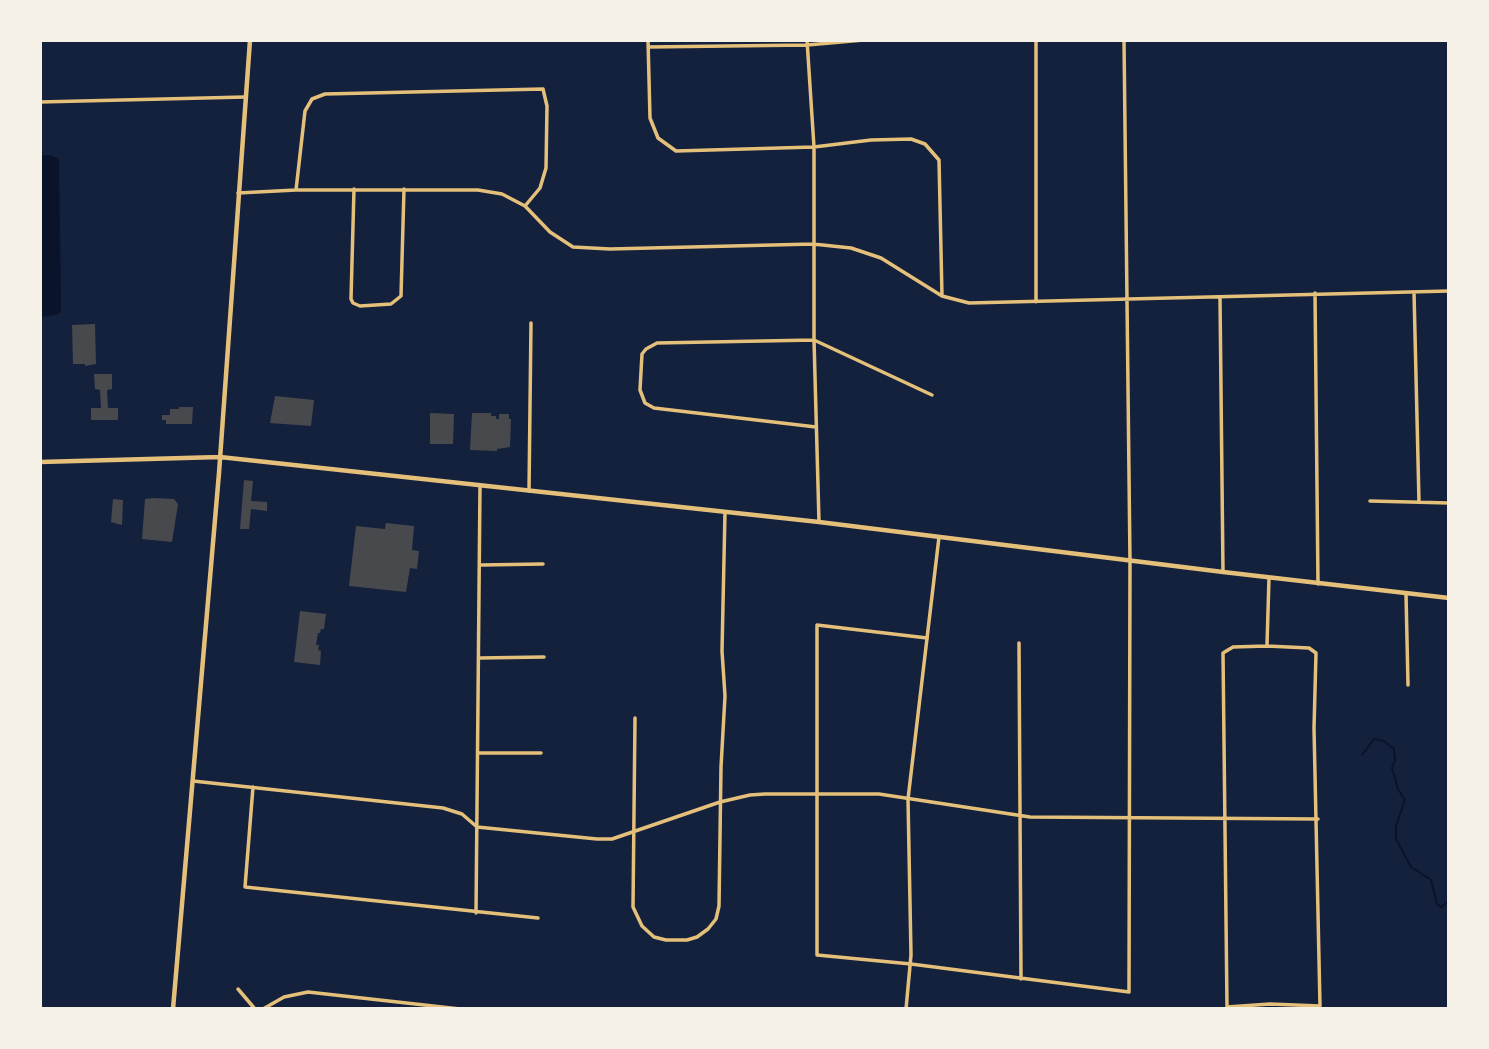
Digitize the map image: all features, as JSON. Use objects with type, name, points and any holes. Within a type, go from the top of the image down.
[{"type":"main road","points":[[173,1009],[220,457],[250,40]]},
{"type":"main road","points":[[40,462],[220,457],[725,511],[1449,598]]},
{"type":"street","points":[[648,40],[650,118],[657,138],[676,150],[814,147],[871,140],[911,139],[925,144],[939,160],[942,296]]},
{"type":"street","points":[[648,47],[864,40]]},
{"type":"street","points":[[1036,40],[1036,302]]},
{"type":"street","points":[[927,638],[817,625],[817,955],[911,964],[1129,992],[1130,561],[1125,40]]},
{"type":"street","points":[[807,43],[814,147],[814,340],[819,522]]},
{"type":"street","points":[[296,190],[304,111],[312,99],[325,94],[543,89],[547,106],[546,168],[540,188],[524,206]]},
{"type":"street","points":[[40,102],[246,96]]},
{"type":"street","points":[[238,193],[354,189],[478,190],[502,194],[524,206],[550,232],[573,247],[610,249],[813,244],[851,248],[881,258],[942,296],[969,303],[1449,291]]},
{"type":"street","points":[[354,189],[351,299],[360,306],[391,304],[401,296],[404,189]]},
{"type":"street","points":[[1414,292],[1419,502]]},
{"type":"street","points":[[1315,293],[1318,584]]},
{"type":"street","points":[[1220,297],[1223,572]]},
{"type":"street","points":[[529,491],[531,323]]},
{"type":"street","points":[[816,427],[654,408],[645,403],[640,390],[640,360],[646,349],[663,343],[814,340],[932,395]]},
{"type":"street","points":[[476,913],[480,486]]},
{"type":"street","points":[[1370,501],[1449,503]]},
{"type":"street","points":[[635,718],[633,907],[642,926],[654,937],[687,940],[708,929],[716,919],[719,906],[725,696],[722,651],[725,511]]},
{"type":"street","points":[[906,1009],[911,964],[908,799],[939,537]]},
{"type":"street","points":[[481,565],[543,564]]},
{"type":"street","points":[[1267,646],[1269,578]]},
{"type":"street","points":[[1406,594],[1408,685]]},
{"type":"street","points":[[1019,643],[1021,979]]},
{"type":"street","points":[[1267,646],[1309,648],[1316,653],[1314,728],[1320,1006],[1270,1004],[1227,1007],[1223,653],[1233,647],[1267,646]]},
{"type":"street","points":[[479,658],[544,657]]},
{"type":"street","points":[[479,752],[541,752]]},
{"type":"street","points":[[193,781],[443,808],[463,814],[477,827],[597,839],[612,839],[720,802],[750,795],[879,794],[1020,816],[1318,819]]},
{"type":"street","points":[[253,787],[245,886],[538,918]]},
{"type":"street","points":[[238,989],[255,1009]]},
{"type":"street","points":[[263,1009],[284,997],[308,992],[460,1009]]},
{"type":"water","points":[[40,155],[51,155],[59,159],[61,312],[40,317]]},
{"type":"building","points":[[95,324],[96,364],[73,364],[72,325]]},
{"type":"building","points":[[94,374],[112,374],[112,389],[107,390],[108,408],[118,408],[118,420],[91,420],[91,408],[101,408],[100,390],[95,389]]},
{"type":"building","points":[[275,396],[314,400],[311,426],[270,423]]},
{"type":"building","points":[[193,407],[192,424],[166,424],[166,420],[162,420],[162,415],[170,415],[170,409]]},
{"type":"building","points":[[430,413],[454,414],[453,444],[430,444]]},
{"type":"building","points":[[472,413],[491,413],[496,419],[499,419],[499,414],[509,414],[510,447],[497,451],[470,450]]},
{"type":"building","points":[[244,480],[253,481],[251,501],[267,502],[267,511],[251,509],[249,529],[240,529]]},
{"type":"building","points":[[113,499],[123,500],[122,525],[111,522]]},
{"type":"building","points":[[145,499],[174,499],[178,504],[172,542],[142,539]]},
{"type":"building","points":[[386,523],[414,526],[412,550],[419,551],[417,569],[410,568],[406,592],[349,586],[356,526],[385,529]]},
{"type":"building","points":[[300,611],[326,614],[324,629],[318,633],[316,645],[319,645],[318,650],[321,651],[320,665],[294,662]]},
{"type":"waterway","points":[[1362,755],[1374,739],[1384,741],[1394,749],[1395,760],[1392,768],[1398,789],[1405,800],[1396,826],[1396,839],[1411,867],[1431,880],[1437,904],[1441,907],[1449,901]]}]
